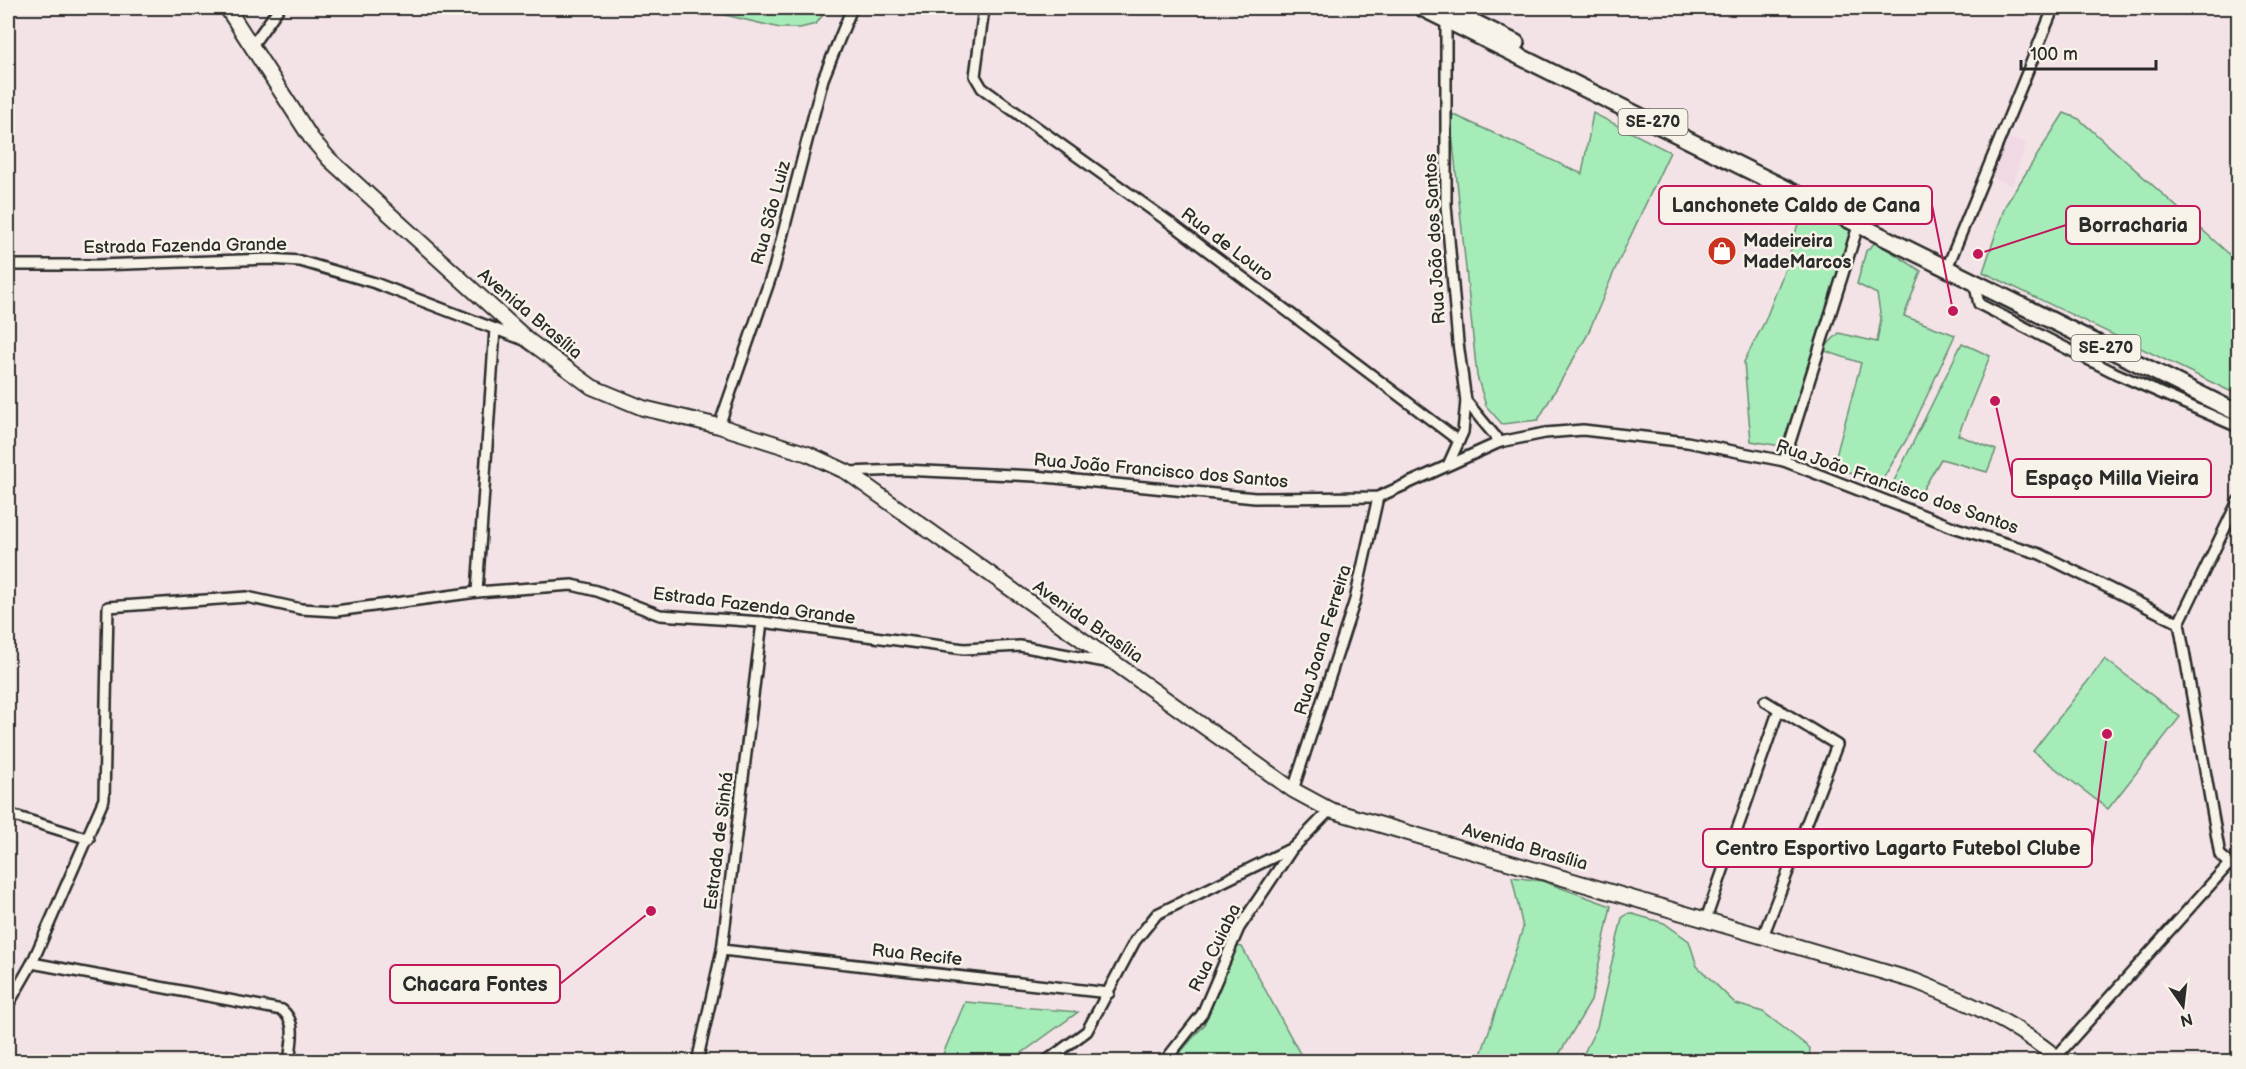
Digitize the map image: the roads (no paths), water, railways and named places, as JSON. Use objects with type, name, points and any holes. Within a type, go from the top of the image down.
[{"type":"main road","name":"Avenida Brasília","points":[[227,8],[311,138],[328,159],[529,341],[592,387],[643,408],[719,426],[808,454],[847,472],[1293,790],[1330,810],[1915,981],[1984,1009],[2014,1026],[2059,1059]]},
{"type":"main road","name":"SE-270","points":[[1422,8],[1446,11],[1737,153],[1949,263],[2238,408]]},
{"type":"main road","name":"SE-270","points":[[1446,11],[1974,282],[2238,413]]},
{"type":"street","points":[[251,47],[279,8]]},
{"type":"street","name":"Rua São Luiz","points":[[719,426],[774,268],[821,87],[852,8]]},
{"type":"street","name":"Rua de Louro","points":[[984,8],[975,76],[982,88],[1176,227],[1459,441]]},
{"type":"street","name":"Rua João dos Santos","points":[[1446,11],[1446,205],[1458,343],[1466,401],[1464,425],[1449,463]]},
{"type":"street","points":[[1949,263],[2050,14]]},
{"type":"street","points":[[1784,461],[1859,223]]},
{"type":"street","name":"Estrada Fazenda Grande","points":[[8,265],[98,266],[269,259],[300,261],[322,265],[375,283],[529,341]]},
{"type":"street","points":[[1974,282],[1978,304],[2115,373],[2238,427]]},
{"type":"street","points":[[477,592],[495,329]]},
{"type":"street","points":[[1466,401],[1500,442]]},
{"type":"street","name":"Rua João Francisco dos Santos","points":[[847,472],[902,470],[1035,476],[1255,498],[1377,497],[1500,442],[1545,433],[1582,430],[1698,443],[1784,461],[1953,527],[2065,564],[2179,624]]},
{"type":"street","name":"Rua Joana Ferreira","points":[[1293,790],[1354,600],[1377,497]]},
{"type":"street","points":[[2238,501],[2179,624],[2216,840],[2220,855],[2238,870]]},
{"type":"street","name":"Estrada Fazenda Grande","points":[[89,839],[103,804],[106,783],[108,607],[247,597],[301,609],[336,611],[477,592],[572,585],[597,591],[651,613],[706,620],[762,622],[964,648],[1020,646],[1114,663]]},
{"type":"street","name":"Estrada de Sinhá","points":[[697,1062],[722,950],[762,622]]},
{"type":"street","points":[[1763,936],[1837,745],[1765,701]]},
{"type":"street","points":[[1706,919],[1779,709]]},
{"type":"street","points":[[1045,1062],[1087,1031],[1135,940],[1157,914],[1294,847],[1330,810]]},
{"type":"street","points":[[8,814],[89,839],[32,963],[8,1005]]},
{"type":"street","name":"Rua Cuiaba","points":[[1164,1062],[1202,1014],[1239,928],[1294,847]]},
{"type":"street","points":[[2059,1059],[2229,864]]},
{"type":"street","name":"Rua Recife","points":[[722,950],[1109,993]]},
{"type":"street","points":[[32,963],[282,1010],[289,1015],[293,1024],[289,1062]]},
{"type":"place","name":"Madeireira MadeMarcos","points":[[1722,251]]},
{"type":"place","name":"Borracharia","points":[[1978,254]]},
{"type":"place","name":"Lanchonete Caldo de Cana","points":[[1953,311]]},
{"type":"place","name":"Espaço Milla Vieira","points":[[1995,401]]},
{"type":"place","name":"Centro Esportivo Lagarto Futebol Clube","points":[[2107,734]]},
{"type":"place","name":"Chacara Fontes","points":[[651,911]]}]
